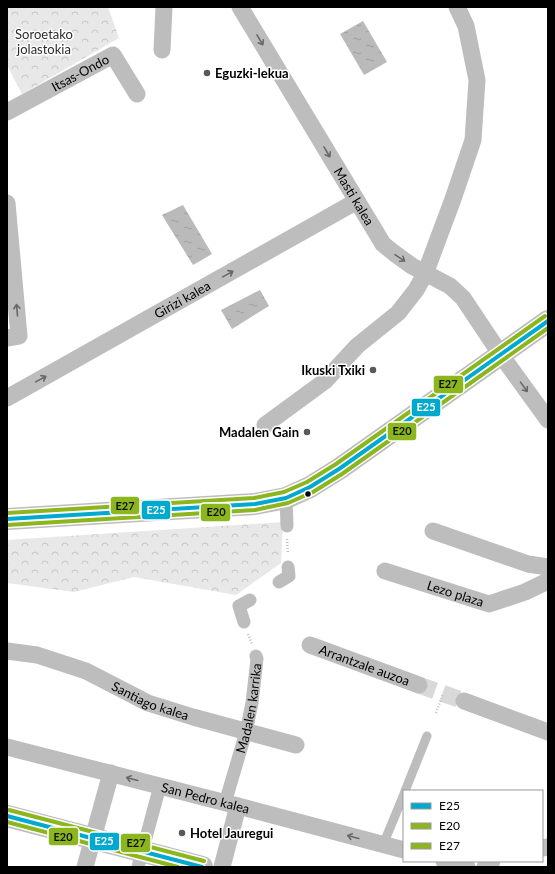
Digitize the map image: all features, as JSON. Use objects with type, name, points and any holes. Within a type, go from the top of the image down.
[{"type":"street","points":[[162,50],[164,7]]},
{"type":"street","name":"Masti kalea","points":[[240,7],[383,244],[394,254],[425,274],[450,286],[463,298],[501,355]]},
{"type":"street","points":[[265,425],[325,380],[356,346],[398,313],[416,290],[425,274],[473,140],[477,80],[466,26],[457,7]]},
{"type":"street","name":"Itsas-Ondo","points":[[7,112],[114,55],[137,94]]},
{"type":"street","name":"Girizi kalea","points":[[7,398],[357,202]]},
{"type":"street","points":[[7,203],[20,336],[7,338]]},
{"type":"street","points":[[7,519],[255,504],[286,498],[310,487],[340,469],[548,321]]},
{"type":"street","points":[[501,355],[548,420]]},
{"type":"street","points":[[286,498],[287,526]]},
{"type":"street","points":[[433,531],[528,564],[548,567]]},
{"type":"street","points":[[279,582],[289,576],[288,567]]},
{"type":"street","name":"Lezo plaza","points":[[384,570],[489,604],[525,592],[548,581]]},
{"type":"street","points":[[244,622],[239,606],[250,600]]},
{"type":"street","name":"Arrantzale auzoa","points":[[310,645],[419,685]]},
{"type":"street","name":"Santiago kalea","points":[[7,651],[37,655],[86,671],[148,703],[296,745]]},
{"type":"street","name":"Madalen karrika","points":[[232,804],[252,703],[257,659],[256,656]]},
{"type":"street","points":[[464,702],[548,732]]},
{"type":"street","name":"San Pedro kalea","points":[[7,747],[232,804],[403,850]]},
{"type":"street","points":[[85,867],[111,773]]},
{"type":"street","points":[[140,859],[160,786]]},
{"type":"street","points":[[222,867],[232,804]]},
{"type":"street","points":[[7,816],[93,839],[140,859],[202,867]]},
{"type":"street","points":[[448,862],[467,867]]},
{"type":"lane","points":[[406,790],[427,736]]},
{"type":"lane","points":[[383,845],[403,797]]},
{"type":"path","points":[[287,526],[288,567]]},
{"type":"path","name":"Madalen karrika","points":[[244,622],[256,656]]},
{"type":"path","points":[[436,713],[443,694]]},
{"type":"green space","name":"Soroetako jolastokia","points":[[7,7],[108,7],[119,38],[22,94],[7,65]]},
{"type":"green space","points":[[283,522],[281,563],[236,595],[134,577],[74,592],[7,583],[7,540]]},
{"type":"water","points":[[363,21],[387,62],[364,75],[340,34]]},
{"type":"water","points":[[183,205],[212,254],[193,265],[162,215]]},
{"type":"water","points":[[260,290],[269,306],[232,329],[221,310]]},
{"type":"tunnel","points":[[419,685],[464,701]]},
{"type":"transit line","name":"E27","points":[[7,513],[254,498],[284,492],[307,482],[336,464],[545,316]]},
{"type":"transit line","name":"E25","points":[[7,519],[255,504],[286,498],[310,487],[339,469],[548,321]]},
{"type":"transit line","name":"E20","points":[[7,525],[255,510],[288,503],[313,492],[342,474],[548,328]]},
{"type":"transit line","name":"E27","points":[[9,810],[204,861]]},
{"type":"transit line","name":"E25","points":[[7,816],[202,867]]},
{"type":"transit line","name":"E20","points":[[7,822],[178,867]]},
{"type":"place","name":"Eguzki-lekua","points":[[207,73]]},
{"type":"place","name":"Ikuski Txiki","points":[[373,370]]},
{"type":"place","name":"Madalen Gain","points":[[307,432]]},
{"type":"place","name":"Hotel Jauregui","points":[[182,833]]}]
